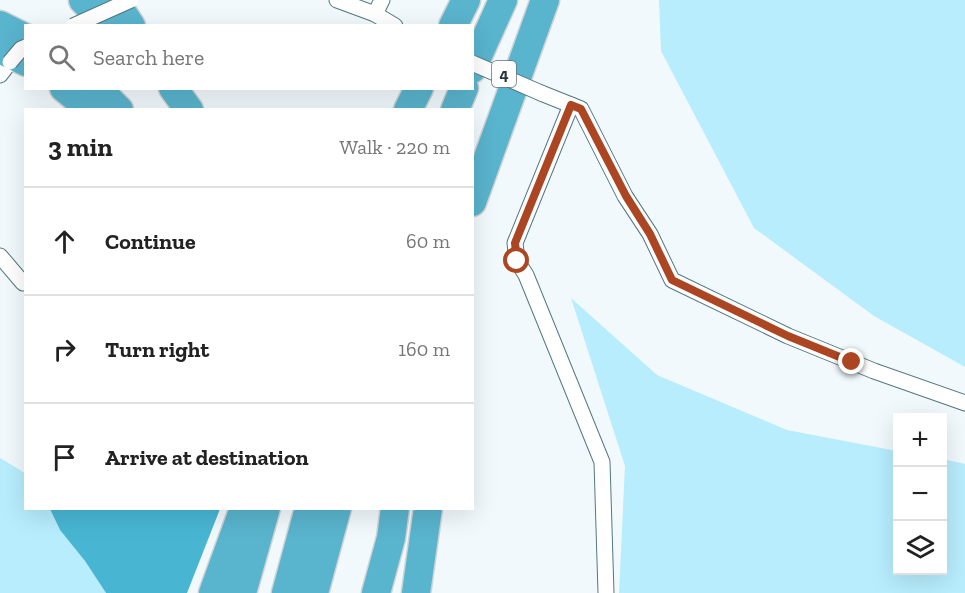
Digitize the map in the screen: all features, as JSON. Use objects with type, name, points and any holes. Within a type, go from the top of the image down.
[{"type":"highway","points":[[83,0],[107,24]]},
{"type":"highway","points":[[114,0],[130,24]]},
{"type":"highway","points":[[454,24],[466,0]]},
{"type":"highway","name":"4","points":[[474,65],[503,0]]},
{"type":"highway","name":"4","points":[[474,143],[536,0]]},
{"type":"highway","points":[[474,196],[545,0]]},
{"type":"highway","points":[[0,25],[24,37]]},
{"type":"highway","points":[[66,90],[89,108]]},
{"type":"highway","points":[[99,90],[117,108]]},
{"type":"highway","points":[[174,90],[188,108]]},
{"type":"highway","points":[[409,108],[418,90]]},
{"type":"highway","points":[[456,108],[463,90]]},
{"type":"highway","points":[[213,593],[243,510]]},
{"type":"highway","points":[[242,593],[265,510]]},
{"type":"highway","points":[[286,593],[308,510]]},
{"type":"highway","points":[[314,593],[336,510]]},
{"type":"highway","points":[[376,593],[392,538],[395,510]]},
{"type":"highway","points":[[416,593],[428,510]]},
{"type":"street","points":[[77,24],[131,0]]},
{"type":"street","points":[[337,0],[378,7],[393,24]]},
{"type":"street","points":[[0,75],[12,58],[24,48]]},
{"type":"street","points":[[474,64],[581,109],[626,196],[650,234],[672,280],[788,336],[874,371],[965,403]]},
{"type":"street","points":[[571,105],[515,243],[517,261],[526,275],[602,462],[606,593]]},
{"type":"street","points":[[0,256],[24,282]]},
{"type":"shaded area","points":[[659,0],[965,0],[965,367],[874,316],[754,228],[661,51]]},
{"type":"shaded area","points":[[571,298],[657,375],[787,430],[893,450],[893,575],[947,575],[947,460],[965,464],[965,593],[619,593],[625,466]]},
{"type":"shaded area","points":[[0,458],[24,472],[24,510],[50,510],[60,530],[85,561],[106,593],[0,593]]},
{"type":"water","points":[[50,510],[220,510],[187,593],[106,593],[85,561],[60,530]]},
{"type":"route","points":[[517,261],[515,243],[571,105],[581,109],[626,196],[650,234],[672,280],[788,336],[852,362]]}]
